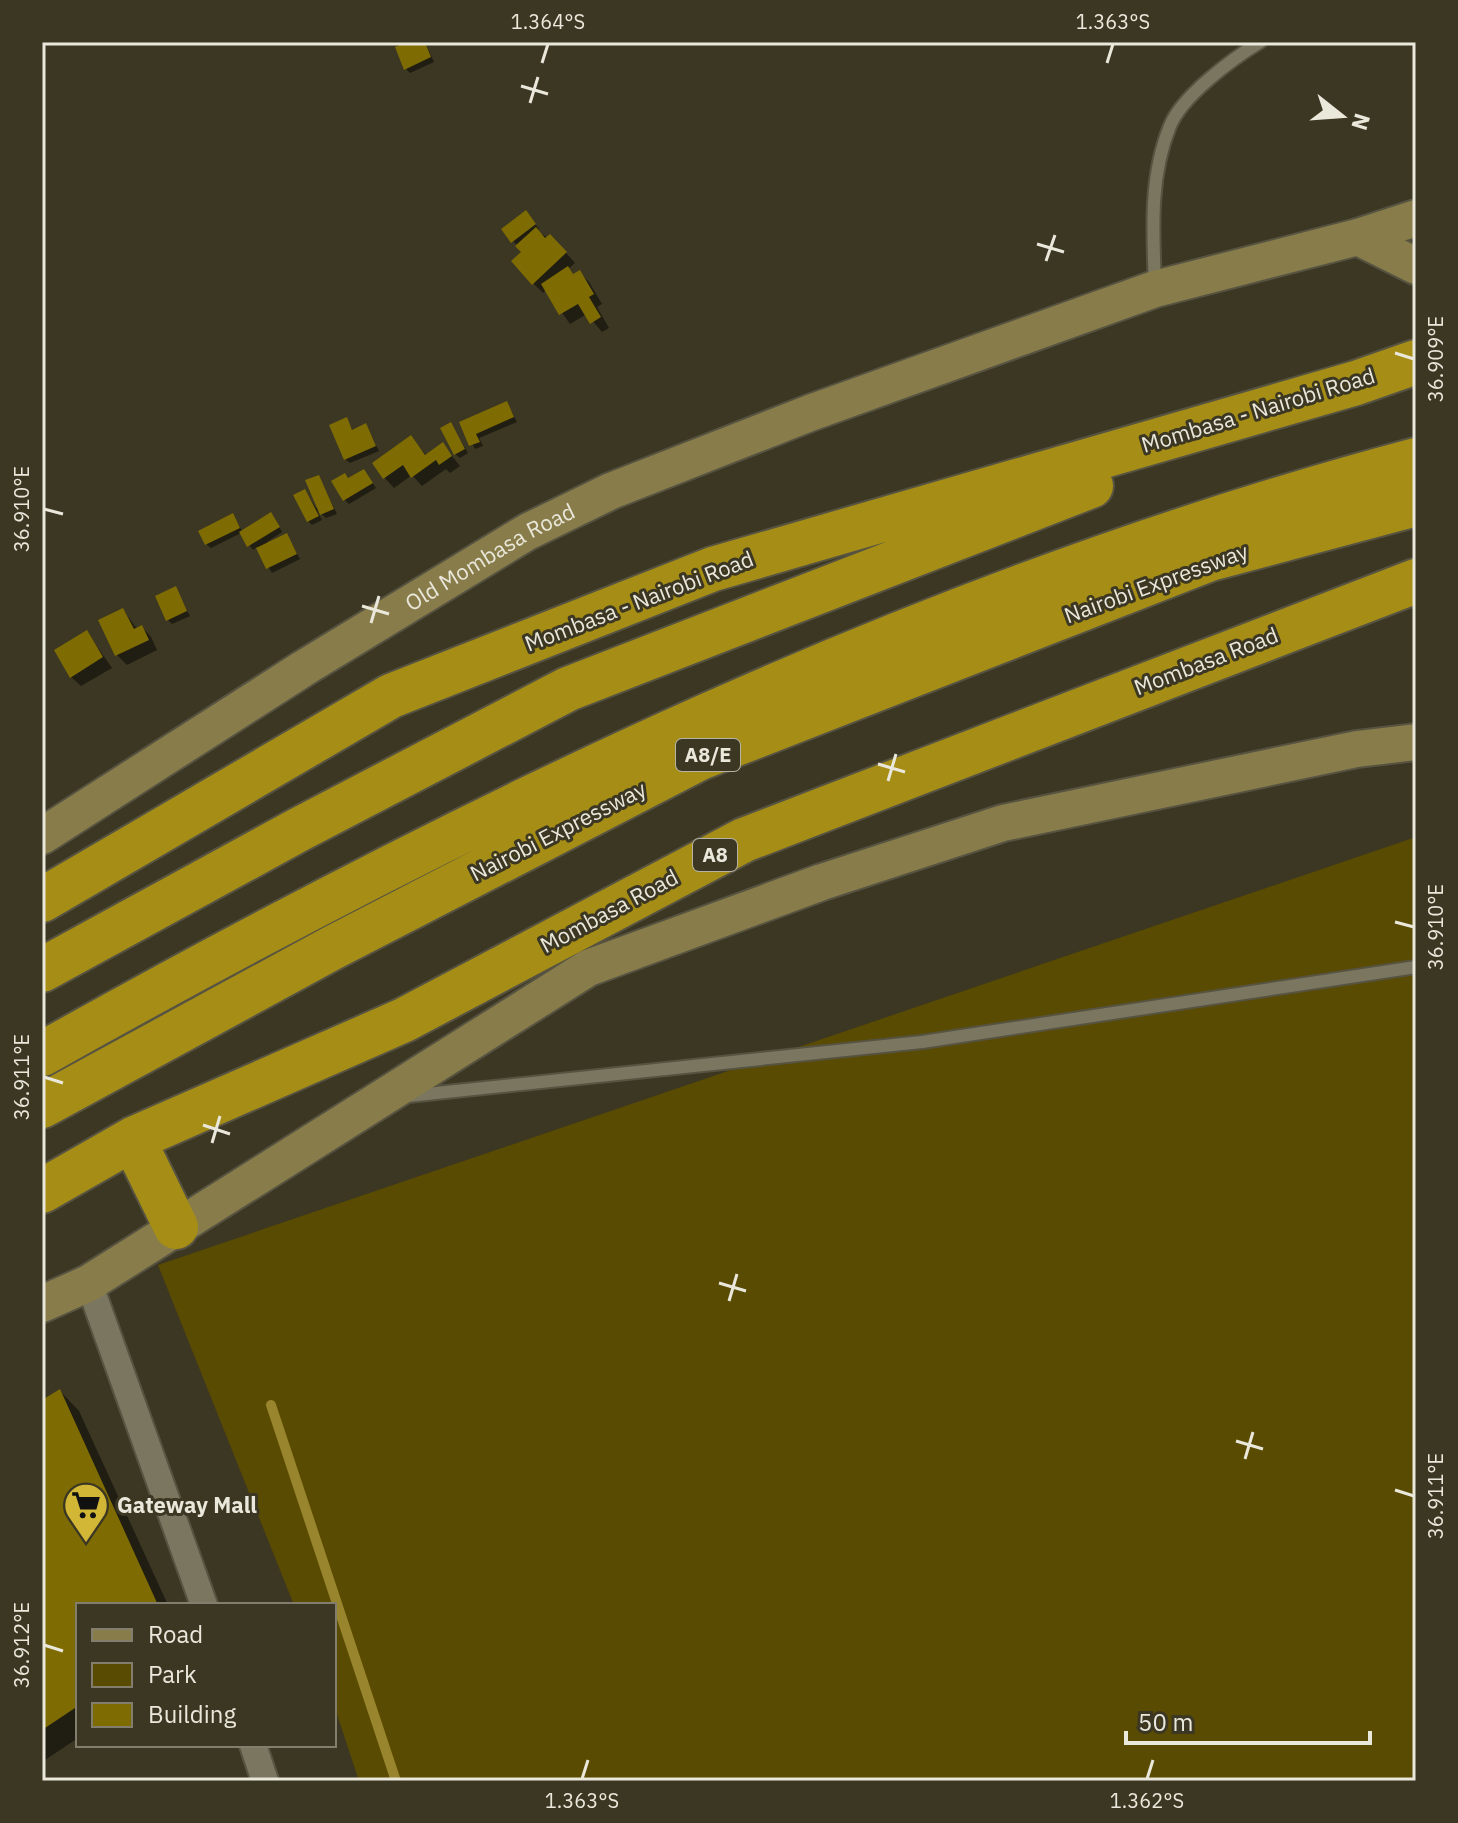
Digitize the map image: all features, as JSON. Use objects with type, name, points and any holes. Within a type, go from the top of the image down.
[{"type":"highway","name":"Mombasa - Nairobi Road","points":[[42,900],[391,696],[713,569],[1356,383],[1416,362]]},
{"type":"highway","points":[[42,970],[298,830],[568,689],[1356,383]]},
{"type":"highway","name":"Nairobi Expressway","points":[[42,1054],[389,865],[719,708],[1076,567],[1416,460]]},
{"type":"highway","name":"Nairobi Expressway","points":[[42,1106],[332,948],[700,758],[1210,559],[1416,504]]},
{"type":"highway","name":"Mombasa Road","points":[[42,1191],[133,1139],[404,1020],[744,840],[1416,581]]},
{"type":"highway","points":[[133,1139],[176,1227]]},
{"type":"street","name":"Old Mombasa Road","points":[[42,836],[304,668],[527,532],[611,491],[795,419],[1155,289],[1358,237],[1416,218]]},
{"type":"street","points":[[1358,237],[1416,266]]},
{"type":"street","points":[[42,1304],[89,1283],[588,968],[822,882],[1003,823],[1357,749],[1416,742]]},
{"type":"street","points":[[89,1283],[203,1603]]},
{"type":"street","points":[[254,1747],[265,1781]]},
{"type":"lane","points":[[1155,289],[1153,197],[1170,124],[1202,86],[1260,42]]},
{"type":"lane","points":[[385,1098],[922,1042],[1416,967]]},
{"type":"green space","points":[[1416,837],[1416,1781],[359,1781],[336,1711],[336,1603],[293,1603],[158,1265]]},
{"type":"building","points":[[406,42],[425,42],[431,57],[404,70],[395,47]]},
{"type":"building","points":[[526,210],[536,224],[511,243],[501,229]]},
{"type":"building","points":[[536,227],[545,238],[550,234],[567,252],[532,285],[511,261],[521,252],[515,246]]},
{"type":"building","points":[[568,266],[573,274],[580,270],[594,294],[589,297],[601,317],[590,324],[578,304],[559,315],[541,284]]},
{"type":"building","points":[[507,401],[514,417],[476,434],[480,442],[469,446],[459,422]]},
{"type":"building","points":[[347,417],[352,430],[366,423],[376,446],[344,460],[329,425]]},
{"type":"building","points":[[451,422],[465,449],[454,455],[440,428]]},
{"type":"building","points":[[411,435],[425,455],[443,442],[452,456],[439,465],[436,460],[411,478],[403,465],[383,479],[372,463]]},
{"type":"building","points":[[364,469],[373,483],[343,501],[331,481],[345,473],[348,478]]},
{"type":"building","points":[[319,475],[334,509],[320,515],[305,480]]},
{"type":"building","points":[[305,489],[319,516],[307,522],[293,495]]},
{"type":"building","points":[[271,512],[280,527],[247,547],[239,532]]},
{"type":"building","points":[[233,513],[240,528],[205,545],[198,531]]},
{"type":"building","points":[[287,533],[297,554],[266,569],[256,548]]},
{"type":"building","points":[[176,586],[187,611],[166,621],[155,596]]},
{"type":"building","points":[[123,608],[134,629],[142,625],[149,640],[115,656],[98,620]]},
{"type":"building","points":[[87,630],[103,657],[70,678],[54,650]]},
{"type":"building","name":"Gateway Mall","points":[[60,1389],[157,1603],[76,1603],[76,1707],[42,1730],[42,1400]]},
{"type":"waterway","points":[[271,1405],[396,1781]]},
{"type":"place","name":"Gateway Mall","points":[[86,1544]]}]
